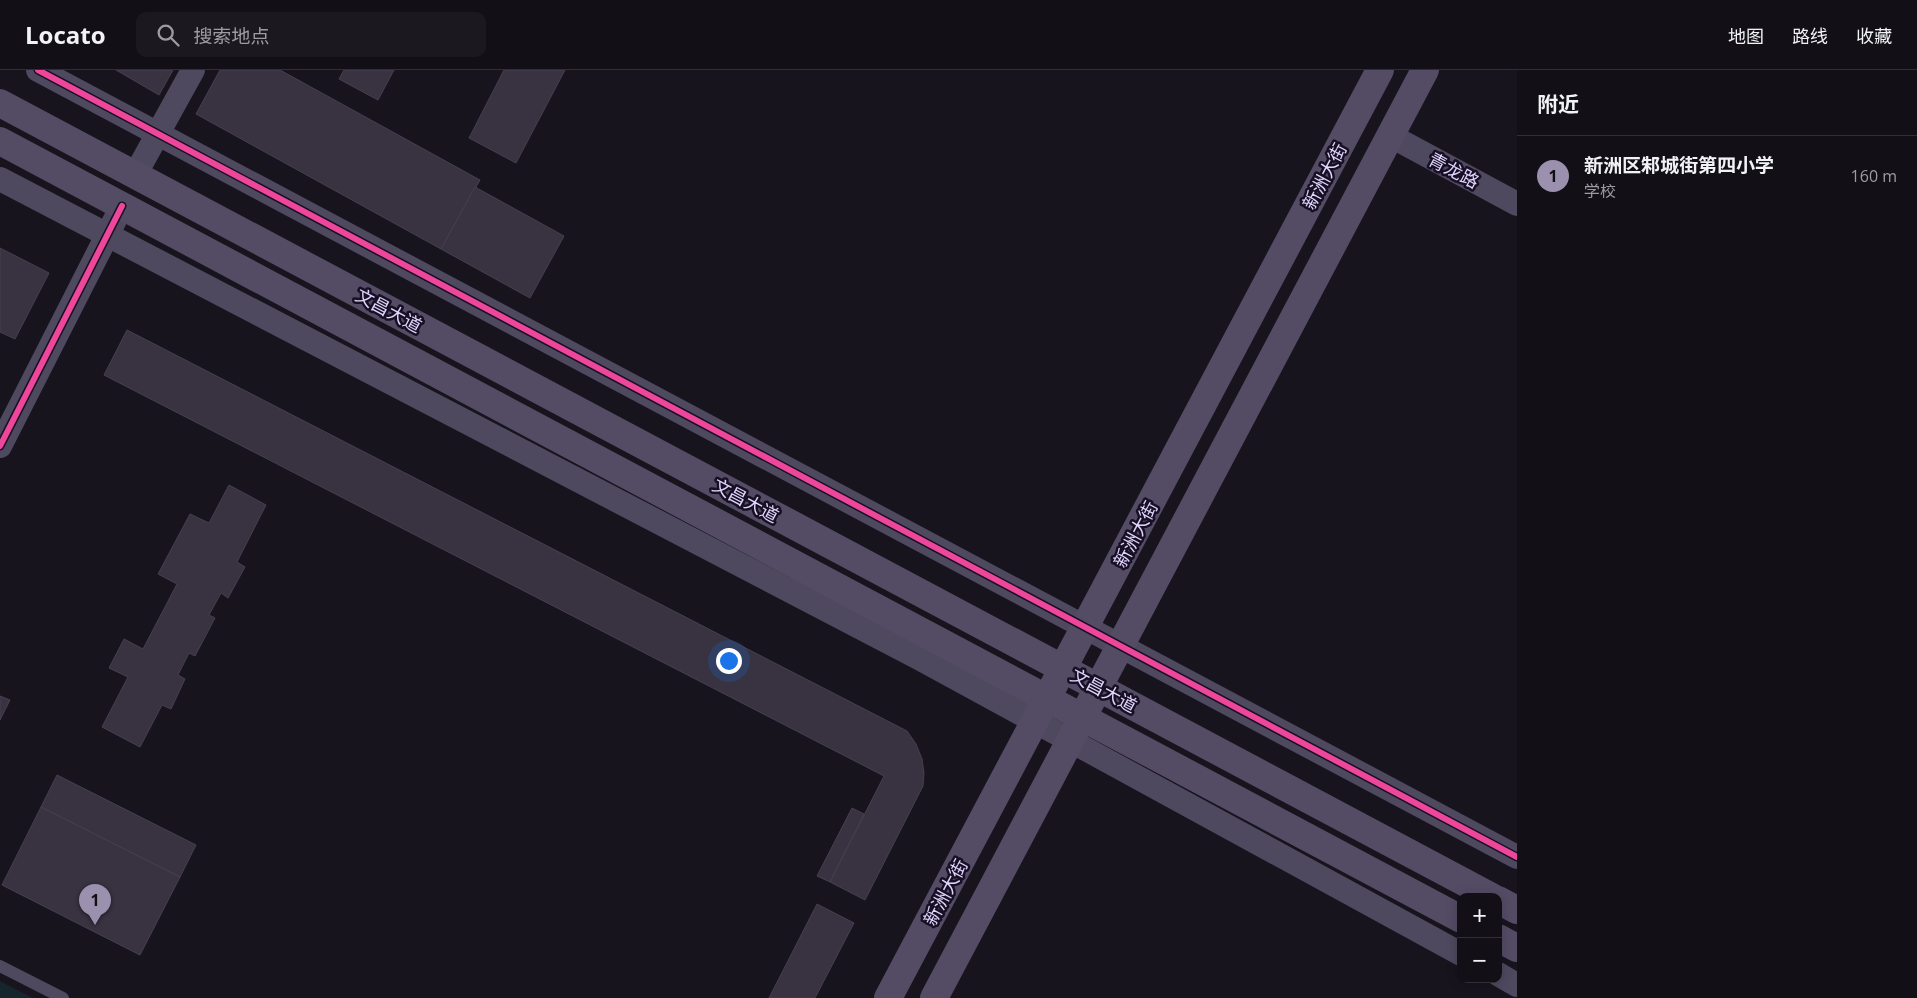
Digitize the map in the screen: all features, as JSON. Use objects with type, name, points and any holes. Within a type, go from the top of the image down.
[{"type":"main road","name":"新洲大街","points":[[888,998],[1380,70]]},
{"type":"main road","points":[[934,998],[1425,70]]},
{"type":"main road","name":"文昌大道","points":[[0,103],[1485,893]]},
{"type":"main road","name":"文昌大道","points":[[0,141],[1041,710],[1457,916]]},
{"type":"main road","points":[[1502,902],[1517,910]]},
{"type":"main road","points":[[1502,940],[1517,948]]},
{"type":"street","points":[[38,70],[1517,858]]},
{"type":"street","points":[[135,175],[192,70]]},
{"type":"street","name":"青龙路","points":[[1391,136],[1517,204]]},
{"type":"street","points":[[0,179],[919,658],[1041,710]]},
{"type":"street","points":[[0,446],[122,206]]},
{"type":"street","points":[[1077,729],[1457,952]]},
{"type":"street","points":[[1502,976],[1517,984]]},
{"type":"lane","points":[[0,966],[63,998]]},
{"type":"shaded area","points":[[0,981],[33,998],[0,998]]},
{"type":"building","points":[[116,70],[173,70],[159,95]]},
{"type":"building","points":[[220,70],[280,70],[480,180],[441,249],[196,114]]},
{"type":"building","points":[[344,70],[394,70],[378,100],[339,79]]},
{"type":"building","points":[[504,70],[565,70],[516,163],[469,138]]},
{"type":"building","points":[[475,187],[564,236],[530,298],[441,249]]},
{"type":"building","points":[[0,248],[49,273],[15,339],[0,332]]},
{"type":"building","points":[[127,330],[907,731],[916,744],[922,759],[923,786],[865,900],[830,882],[884,776],[104,375]]},
{"type":"building","points":[[229,485],[266,505],[237,562],[245,567],[228,598],[221,593],[209,615],[215,618],[195,656],[189,653],[178,675],[185,679],[171,709],[162,705],[140,747],[102,727],[128,677],[109,668],[124,639],[143,649],[177,584],[158,574],[190,514],[209,523]]},
{"type":"building","points":[[0,696],[10,700],[0,720]]},
{"type":"building","points":[[57,775],[196,845],[180,877],[41,807]]},
{"type":"building","points":[[41,807],[180,877],[140,955],[2,885]]},
{"type":"building","points":[[852,808],[864,814],[830,882],[817,876]]},
{"type":"building","points":[[817,904],[854,923],[815,998],[769,998]]},
{"type":"cycle path","points":[[38,70],[1517,857]]},
{"type":"cycle path","points":[[0,446],[122,206]]},
{"type":"place","name":"新洲区邾城街第四小学","points":[[95,925]]}]
